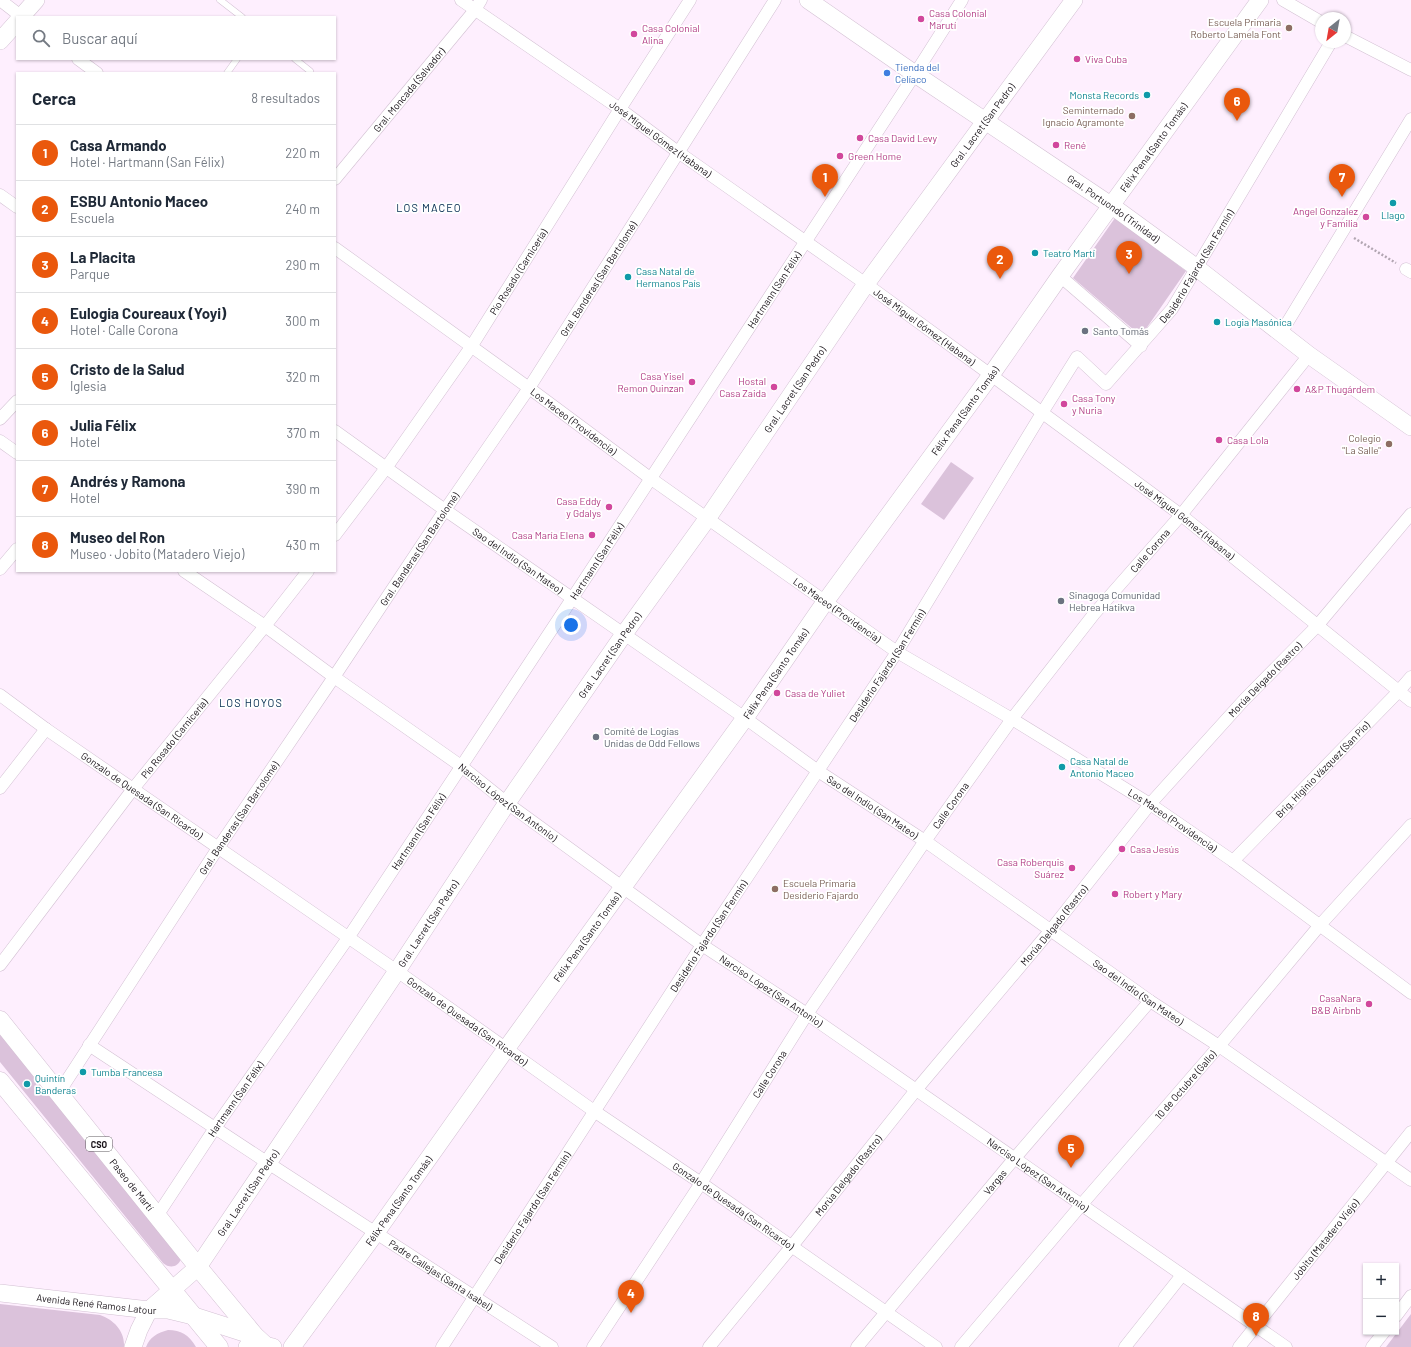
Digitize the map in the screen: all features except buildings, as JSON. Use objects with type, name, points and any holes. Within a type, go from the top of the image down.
[{"type":"main road","name":"Paseo de Martí","points":[[0,1020],[58,1094],[261,1344]]},
{"type":"main road","points":[[0,1081],[219,1347]]},
{"type":"main road","points":[[193,1316],[261,1344]]},
{"type":"street","points":[[0,0],[18,16]]},
{"type":"street","points":[[22,16],[36,0]]},
{"type":"street","name":"José Miguel Gómez (Habana)","points":[[461,0],[478,5],[678,152],[991,374],[1181,515],[1411,701]]},
{"type":"street","name":"Pío Rosado (Carnicería)","points":[[336,534],[386,468],[471,347],[690,0]]},
{"type":"street","name":"Gral. Banderas (San Bartolomé)","points":[[58,1094],[218,848],[445,510],[529,388],[774,0]]},
{"type":"street","name":"Gral. Portuondo (Trinidad)","points":[[808,0],[915,74],[1112,206],[1197,268],[1309,355],[1411,428]]},
{"type":"street","name":"Hartmann (San Félix)","points":[[157,1216],[215,1128],[348,938],[573,598],[962,0]]},
{"type":"street","name":"Gral. Lacret (San Pedro)","points":[[149,1310],[198,1267],[397,971],[508,802],[624,634],[707,520],[866,284],[1074,0]]},
{"type":"street","name":"Félix Pena (Santo Tomás)","points":[[290,1345],[375,1234],[744,718],[825,602],[1260,0]]},
{"type":"street","points":[[1283,0],[1315,19]]},
{"type":"street","name":"Gral. Moncada (Salvador)","points":[[336,178],[478,5]]},
{"type":"street","points":[[0,41],[16,23]]},
{"type":"street","points":[[1351,39],[1411,70]]},
{"type":"street","name":"Desiderio Fajardo (San Fermín)","points":[[442,1347],[702,945],[897,652],[1077,357],[1106,384],[1172,309],[1327,48]]},
{"type":"street","points":[[79,60],[96,72]]},
{"type":"street","points":[[1281,333],[1411,119]]},
{"type":"street","points":[[0,195],[16,206]]},
{"type":"street","name":"Los Maceo (Providencia)","points":[[336,249],[529,388],[707,520],[897,652],[1012,719],[1150,804],[1233,861],[1411,993]]},
{"type":"street","points":[[1060,276],[1141,346]]},
{"type":"street","name":"Calle Corona","points":[[593,1347],[701,1183],[807,1014],[925,841],[1012,719],[1094,614],[1181,515],[1309,355]]},
{"type":"street","points":[[0,419],[16,402]]},
{"type":"street","name":"Sao del Indio (San Mateo)","points":[[336,432],[445,510],[573,598],[818,771],[925,841],[1150,1001],[1219,1046],[1411,1180]]},
{"type":"street","points":[[0,441],[16,452]]},
{"type":"street","name":"Morúa Delgado (Rastro)","points":[[709,1347],[792,1246],[916,1090],[1050,930],[1150,804],[1244,700],[1317,626],[1411,514]]},
{"type":"street","points":[[0,568],[16,550]]},
{"type":"street","name":"Narciso López (San Antonio)","points":[[185,572],[265,626],[334,677],[461,766],[702,945],[807,1014],[1286,1347]]},
{"type":"street","name":"Pío Rosado (Carnicería)","points":[[0,965],[133,789],[307,572]]},
{"type":"street","name":"Brig. Higinio Vázquez (San Pío)","points":[[1233,861],[1411,677]]},
{"type":"street","name":"Gonzalo de Quesada (San Ricardo)","points":[[0,695],[46,729],[397,971],[594,1111],[701,1183],[936,1347]]},
{"type":"street","points":[[0,788],[46,729]]},
{"type":"street","name":"10 de Octubre (Gallo)","points":[[961,1347],[1219,1046],[1320,925],[1411,825]]},
{"type":"street","name":"Vargas","points":[[857,1347],[1014,1159],[1150,1001]]},
{"type":"street","name":"Padre Callejas (Santa Isabel)","points":[[89,1045],[375,1234],[552,1347]]},
{"type":"street","name":"Jobito (Matadero Viejo)","points":[[1240,1347],[1411,1132]]},
{"type":"street","points":[[1125,1347],[1182,1275]]},
{"type":"street","name":"Avenida René Ramos Latour","points":[[0,1294],[149,1310],[168,1310],[193,1316]]},
{"type":"street","points":[[1399,1312],[1411,1296]]},
{"type":"street","points":[[133,1347],[139,1330],[149,1310]]},
{"type":"street","points":[[1372,1347],[1382,1335]]},
{"type":"lane","points":[[220,0],[241,16]]},
{"type":"lane","points":[[228,72],[235,60]]},
{"type":"lane","points":[[296,60],[310,71]]},
{"type":"path","points":[[1344,231],[1409,271]]},
{"type":"shaded area","points":[[1115,218],[1186,271],[1141,336],[1073,278]]},
{"type":"shaded area","points":[[951,462],[974,478],[944,520],[921,504]]},
{"type":"shaded area","points":[[0,1032],[181,1259],[178,1264],[168,1266],[163,1263],[0,1062]]},
{"type":"shaded area","points":[[0,1304],[100,1315],[114,1323],[121,1331],[124,1347],[0,1347]]},
{"type":"shaded area","points":[[1411,1314],[1411,1347],[1386,1347],[1395,1335],[1399,1335],[1399,1330]]},
{"type":"shaded area","points":[[168,1330],[181,1332],[190,1339],[196,1347],[146,1347],[154,1336]]},
{"type":"place","name":"Casa Colonial Marutí","points":[[921,19]]},
{"type":"place","name":"Escuela Primaria Roberto Lamela Font","points":[[1289,28]]},
{"type":"place","name":"Casa Colonial Alina","points":[[634,34]]},
{"type":"place","name":"Viva Cuba","points":[[1077,59]]},
{"type":"place","name":"Tienda del Celíaco","points":[[887,73]]},
{"type":"place","name":"Monsta Records","points":[[1147,95]]},
{"type":"place","name":"Seminternado Ignacio Agramonte","points":[[1132,116]]},
{"type":"place","name":"Julia Félix","points":[[1237,121]]},
{"type":"place","name":"Casa David Levy","points":[[860,138]]},
{"type":"place","name":"René","points":[[1056,145]]},
{"type":"place","name":"Green Home","points":[[840,156]]},
{"type":"place","name":"Casa Armando","points":[[825,197]]},
{"type":"place","name":"Andrés y Ramona","points":[[1342,197]]},
{"type":"place","name":"Llago","points":[[1393,203]]},
{"type":"place","name":"Angel Gonzalez y Familia","points":[[1366,217]]},
{"type":"place","name":"Teatro Martí","points":[[1035,253]]},
{"type":"place","name":"La Placita","points":[[1129,274]]},
{"type":"place","name":"Casa Natal de Hermanos País","points":[[628,277]]},
{"type":"place","name":"ESBU Antonio Maceo","points":[[1000,279]]},
{"type":"place","name":"Logia Masónica","points":[[1217,322]]},
{"type":"place","name":"Santo Tomás","points":[[1085,331]]},
{"type":"place","name":"Casa Yisel Remon Quinzan","points":[[692,382]]},
{"type":"place","name":"Hostal Casa Zaida","points":[[774,387]]},
{"type":"place","name":"A&P Thugárdem","points":[[1297,389]]},
{"type":"place","name":"Casa Tony y Nuria","points":[[1064,404]]},
{"type":"place","name":"Casa Lola","points":[[1219,440]]},
{"type":"place","name":"Colegio \"La Salle\"","points":[[1389,444]]},
{"type":"place","name":"Casa Eddy y Gdalys","points":[[609,507]]},
{"type":"place","name":"Casa María Elena","points":[[592,535]]},
{"type":"place","name":"Sinagoga Comunidad Hebrea Hatikva","points":[[1061,601]]},
{"type":"place","name":"Casa de Yuliet","points":[[777,693]]},
{"type":"place","name":"Comité de Logias Unidas de Odd Fellows","points":[[596,737]]},
{"type":"place","name":"Casa Natal de Antonio Maceo","points":[[1062,767]]},
{"type":"place","name":"Casa Jesús","points":[[1122,849]]},
{"type":"place","name":"Casa Roberquis Suárez","points":[[1072,868]]},
{"type":"place","name":"Escuela Primaria Desiderio Fajardo","points":[[775,889]]},
{"type":"place","name":"Robert y Mary","points":[[1115,894]]},
{"type":"place","name":"CasaNara B&B Airbnb","points":[[1369,1004]]},
{"type":"place","name":"Tumba Francesa","points":[[83,1072]]},
{"type":"place","name":"Quintín Banderas","points":[[27,1084]]},
{"type":"place","name":"Cristo de la Salud","points":[[1071,1168]]},
{"type":"place","name":"Eulogia Coureaux (Yoyi)","points":[[631,1313]]},
{"type":"place","name":"Museo del Ron","points":[[1256,1336]]},
{"type":"district","name":"LOS MACEO","points":[[429,207]]},
{"type":"district","name":"LOS HOYOS","points":[[251,702]]}]
